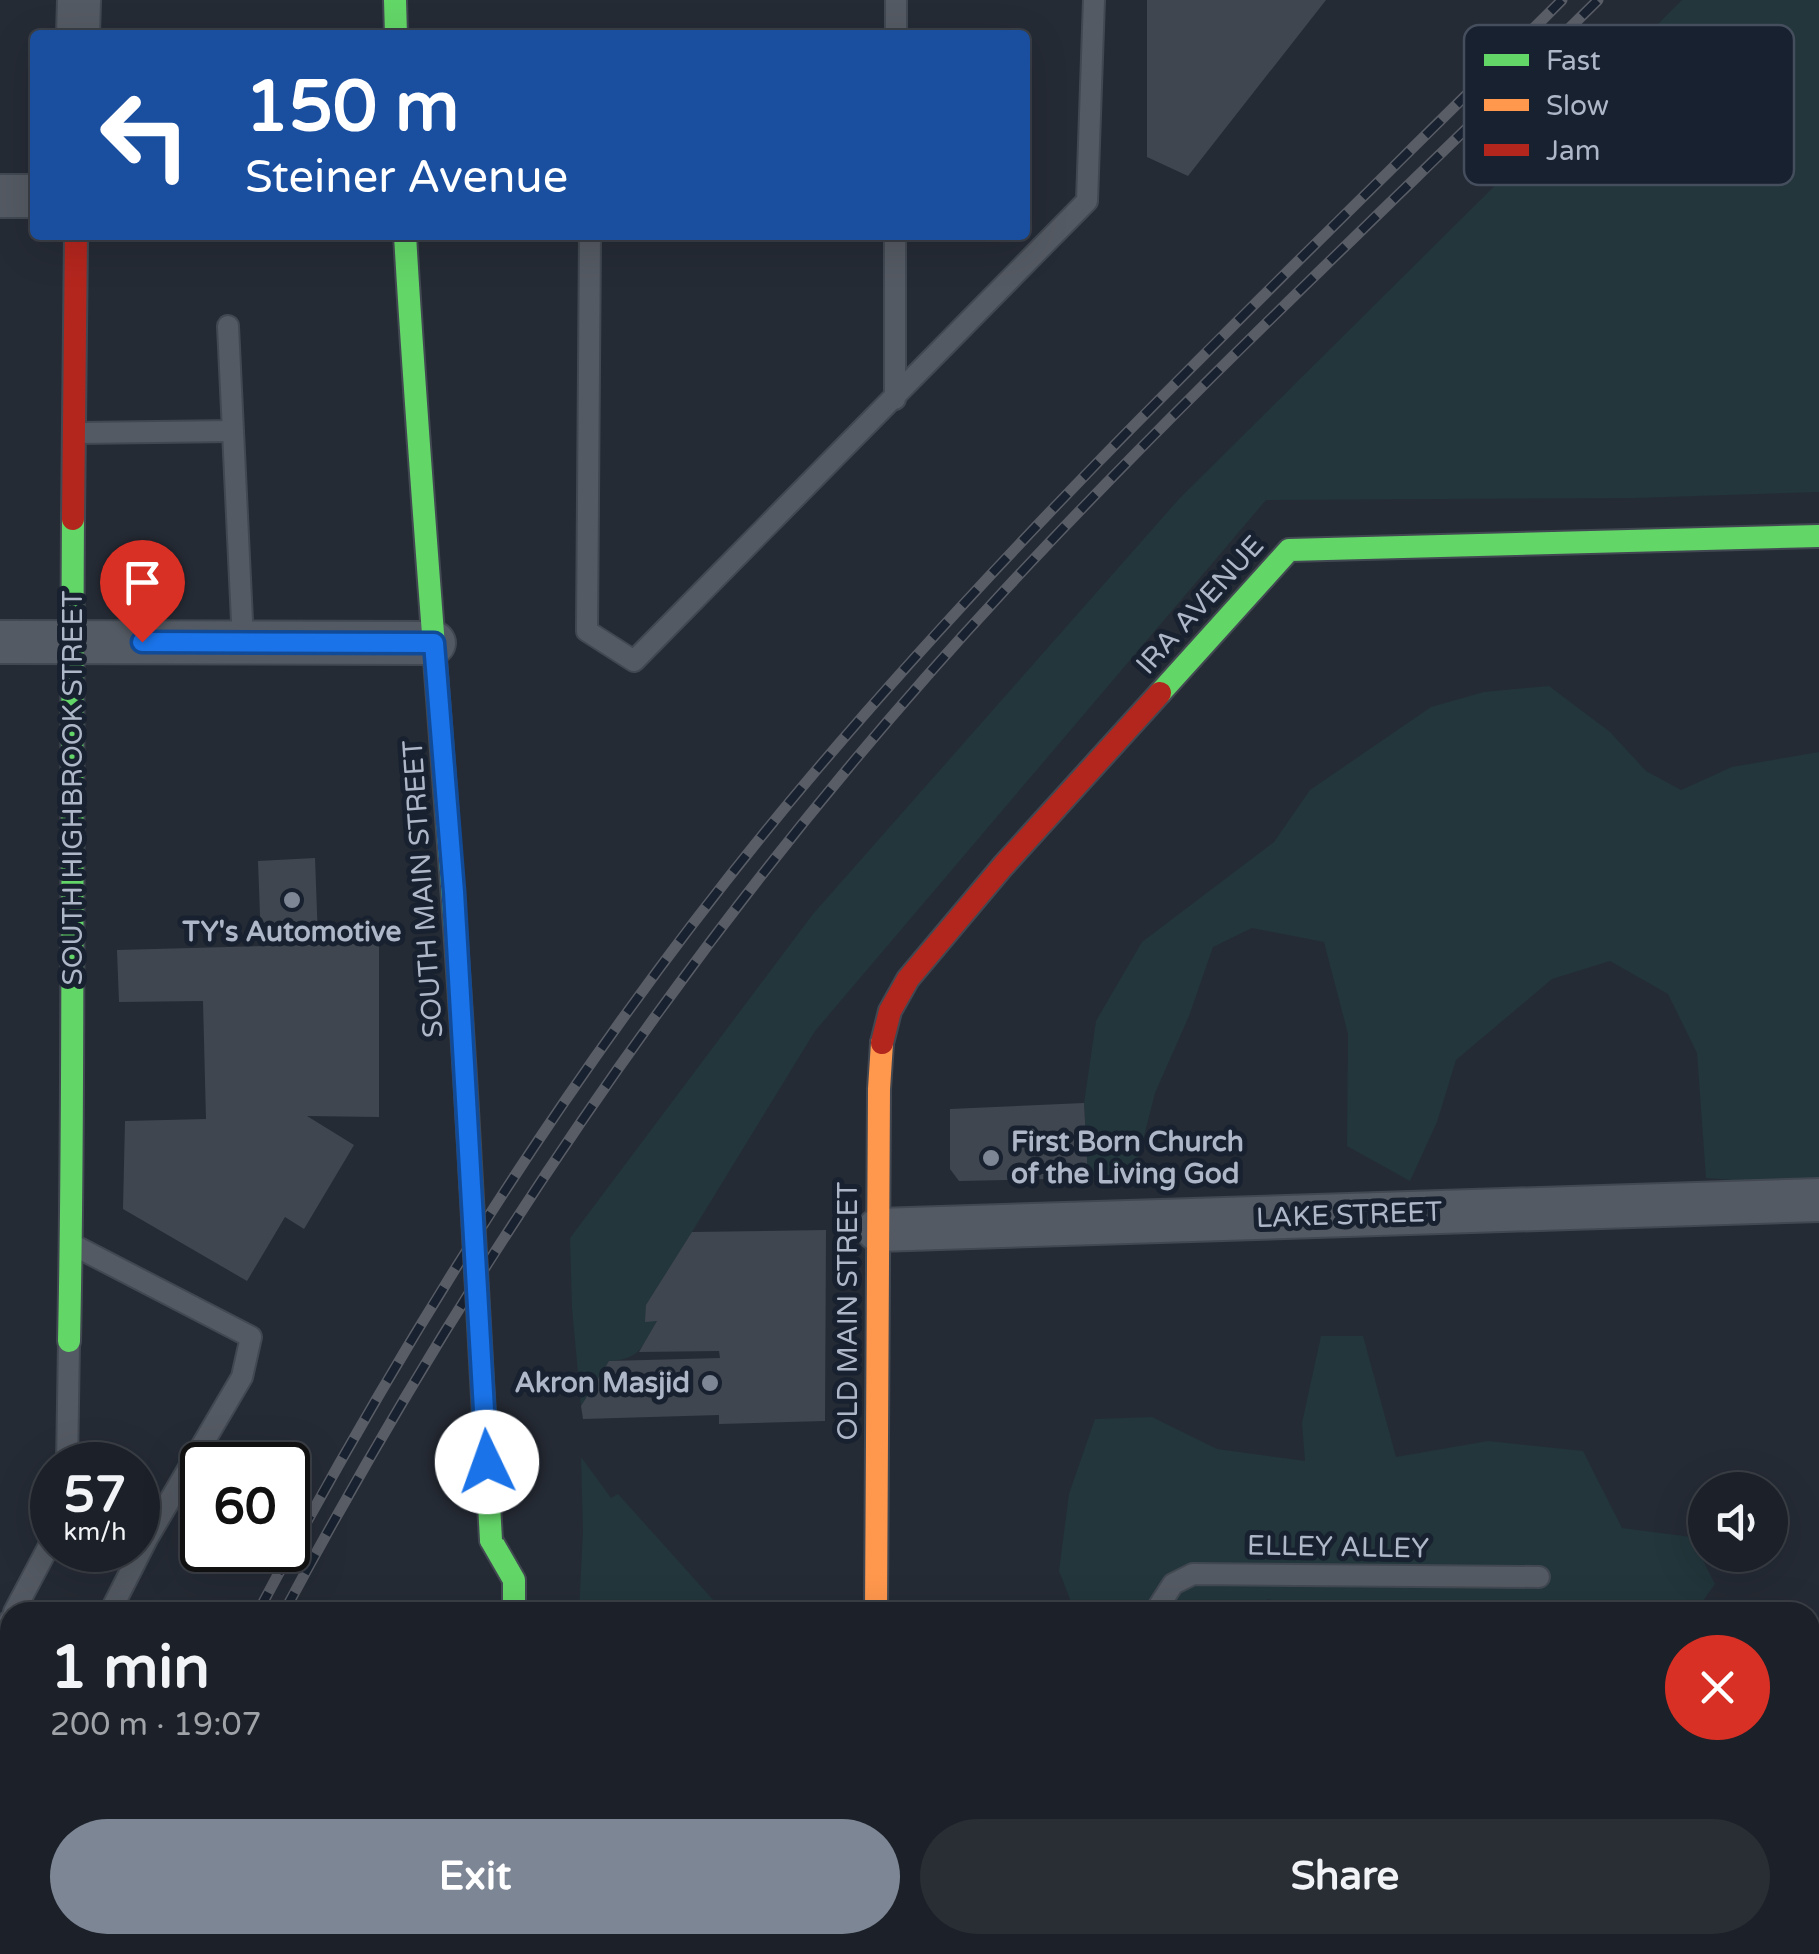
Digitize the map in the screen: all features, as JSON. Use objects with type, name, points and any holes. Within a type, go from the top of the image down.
[{"type":"main road","points":[[395,0],[396,30]]},
{"type":"main road","name":"SOUTH HIGHBROOK STREET","points":[[69,1341],[74,1096],[70,862],[76,240]]},
{"type":"main road","name":"SOUTH MAIN STREET","points":[[404,240],[467,1110],[492,1540],[483,1576]]},
{"type":"main road","name":"IRA AVENUE","points":[[890,1011],[908,979],[1003,866],[1289,550],[1819,536]]},
{"type":"main road","name":"OLD MAIN STREET","points":[[876,1602],[880,1053],[890,1011]]},
{"type":"main road","name":"SOUTH MAIN STREET","points":[[492,1540],[514,1580],[514,1602]]},
{"type":"street","points":[[78,30],[79,0]]},
{"type":"street","points":[[0,196],[30,196]]},
{"type":"street","points":[[0,642],[434,643]]},
{"type":"street","name":"LAKE STREET","points":[[878,1230],[1819,1200]]},
{"type":"lane","points":[[896,0],[896,30]]},
{"type":"lane","points":[[590,240],[587,631],[634,661],[1088,202],[1094,0]]},
{"type":"lane","points":[[895,400],[896,240]]},
{"type":"lane","points":[[228,326],[243,642]]},
{"type":"lane","points":[[75,432],[232,431]]},
{"type":"lane","points":[[71,1243],[251,1337],[242,1377],[147,1539],[115,1602]]},
{"type":"lane","points":[[67,1442],[69,1341]]},
{"type":"lane","points":[[19,1602],[35,1572]]},
{"type":"lane","name":"ELLEY ALLEY","points":[[1161,1602],[1173,1584],[1193,1574],[1539,1577]]},
{"type":"lane","points":[[1807,1954],[1819,1954]]},
{"type":"green space","points":[[1682,0],[1819,0],[1819,492],[1635,498],[1266,500],[815,1031],[692,1232],[646,1321],[657,1321],[644,1344],[628,1358],[609,1361],[581,1406],[570,1238],[813,914],[1179,499],[1496,185],[1794,185],[1794,25],[1657,25]]},
{"type":"green space","points":[[1549,686],[1610,732],[1646,771],[1681,790],[1732,767],[1819,752],[1819,1180],[1788,1184],[1706,1178],[1697,1053],[1668,994],[1610,961],[1552,979],[1456,1060],[1437,1122],[1410,1181],[1347,1146],[1348,1034],[1324,942],[1252,928],[1213,947],[1189,1016],[1155,1093],[1134,1176],[1088,1178],[1084,1103],[1096,1021],[1142,942],[1274,842],[1310,790],[1431,707],[1484,692]]},
{"type":"green space","points":[[1321,1336],[1363,1336],[1396,1457],[1488,1441],[1583,1451],[1622,1528],[1688,1537],[1688,1572],[1709,1572],[1715,1584],[1702,1602],[1071,1602],[1059,1571],[1069,1494],[1095,1419],[1152,1417],[1217,1449],[1305,1461],[1302,1423]]},
{"type":"green space","points":[[581,1457],[611,1498],[618,1494],[715,1602],[579,1602]]},
{"type":"building","points":[[1147,0],[1326,0],[1188,176],[1147,157]]},
{"type":"building","points":[[315,858],[318,940],[261,942],[258,861]]},
{"type":"building","points":[[379,943],[379,1117],[307,1116],[354,1145],[304,1229],[285,1217],[247,1281],[123,1209],[125,1121],[206,1119],[203,1001],[119,1002],[117,950]]},
{"type":"building","points":[[1084,1103],[1088,1178],[959,1181],[950,1169],[950,1109]]},
{"type":"building","points":[[826,1230],[825,1421],[719,1424],[719,1415],[583,1419],[581,1406],[609,1361],[720,1358],[719,1351],[639,1352],[657,1321],[645,1322],[646,1305],[692,1232]]},
{"type":"railway","points":[[1537,25],[1562,0]]},
{"type":"railway","points":[[1572,25],[1598,0]]},
{"type":"railway","points":[[263,1602],[381,1391],[516,1174],[661,965],[739,865],[819,767],[997,568],[1182,376],[1464,97]]},
{"type":"railway","points":[[290,1602],[439,1341],[523,1209],[702,953],[798,830],[898,710],[1074,516],[1464,131]]},
{"type":"traffic: fast","points":[[395,0],[396,30]]},
{"type":"traffic: fast","points":[[405,240],[467,1110]]},
{"type":"traffic: fast","points":[[69,1341],[73,519]]},
{"type":"traffic: fast","points":[[1160,693],[1289,550],[1819,536]]},
{"type":"traffic: fast","points":[[467,1110],[491,1540]]},
{"type":"traffic: fast","points":[[491,1540],[514,1580],[514,1602]]},
{"type":"traffic: slow","points":[[876,1602],[882,1043]]},
{"type":"traffic: jam","points":[[73,519],[76,240]]},
{"type":"traffic: jam","points":[[882,1043],[890,1011],[908,979],[1003,866],[1160,693]]},
{"type":"place","name":"TY's Automotive","points":[[292,900]]},
{"type":"place","name":"First Born Church of the Living God","points":[[991,1158]]},
{"type":"place","name":"Akron Masjid","points":[[710,1383]]},
{"type":"route","points":[[142,642],[434,643],[454,892],[487,1462]]}]
